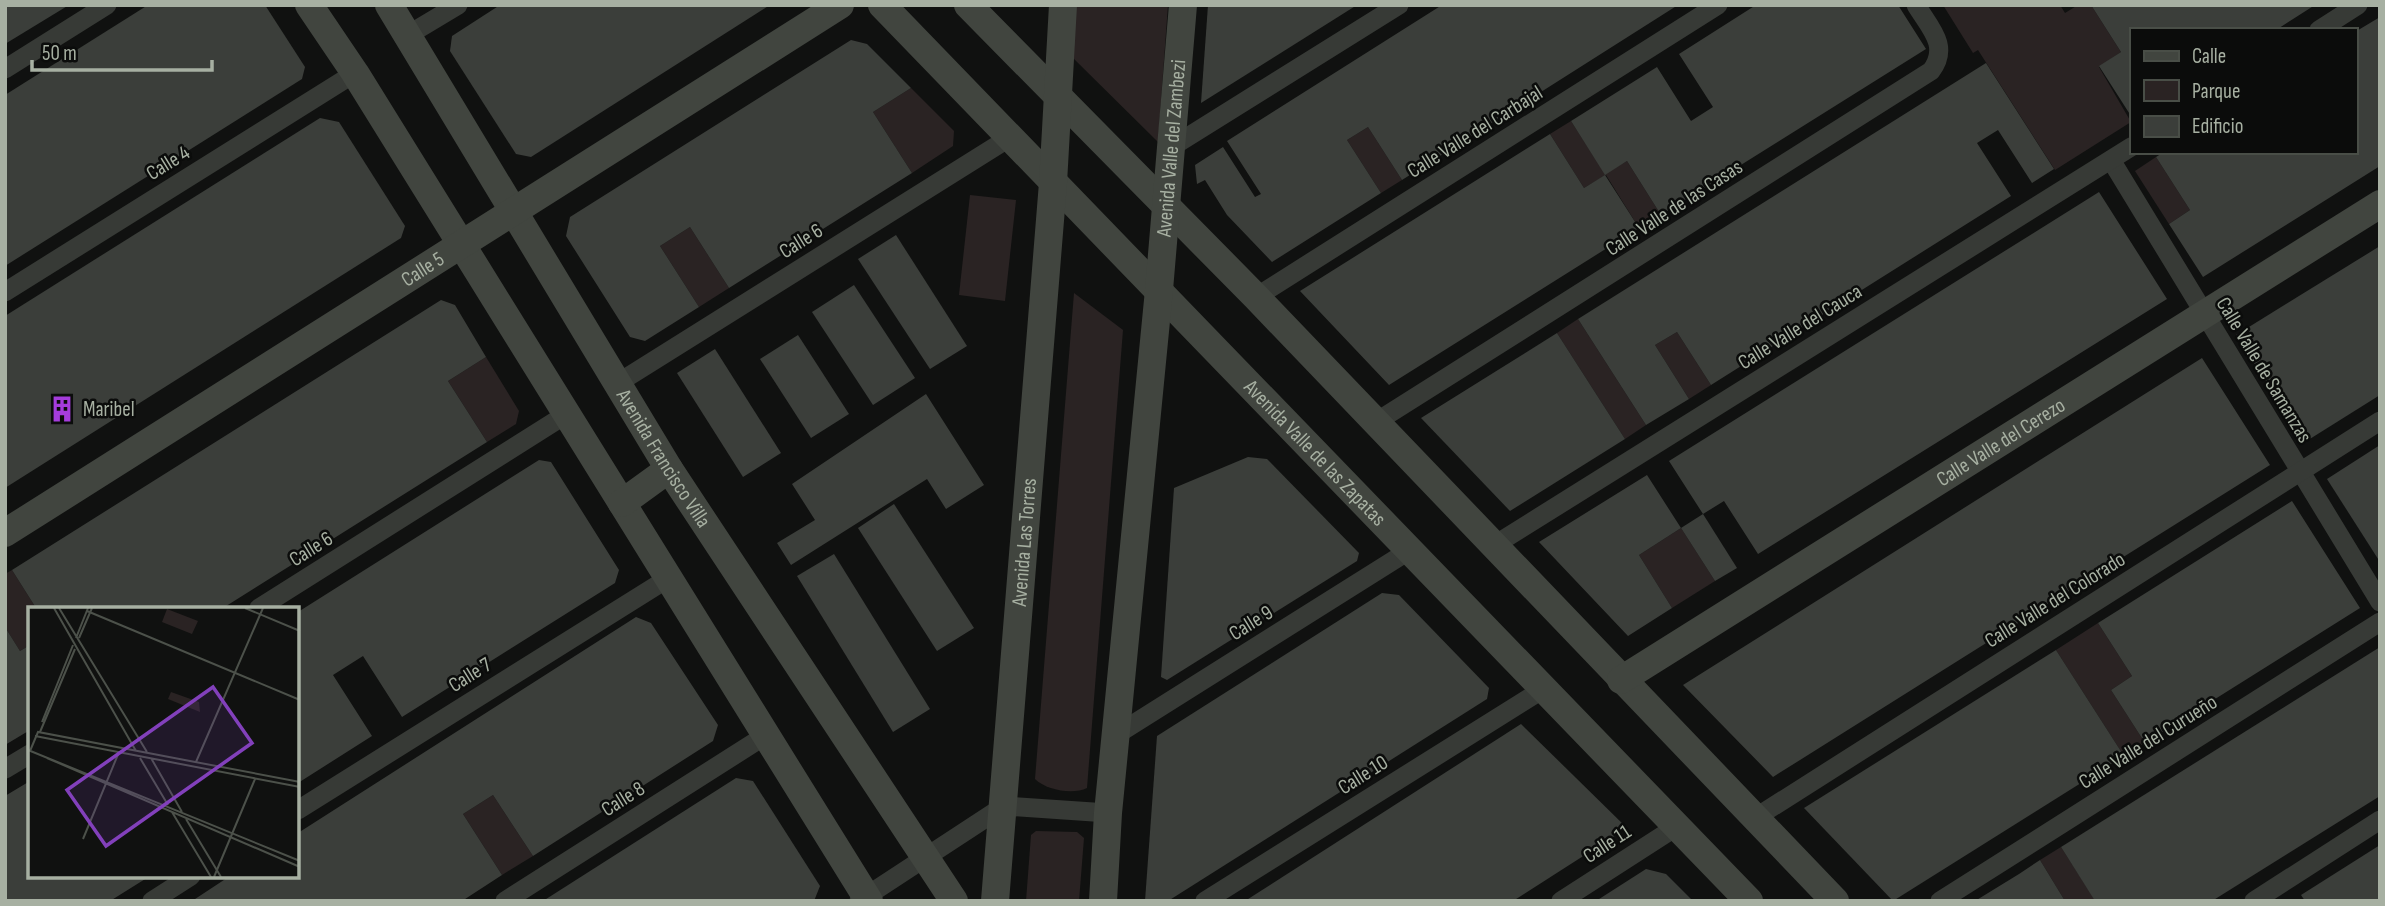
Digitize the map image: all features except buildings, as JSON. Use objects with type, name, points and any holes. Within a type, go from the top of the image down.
[{"type":"main road","points":[[309,5],[355,73],[865,899]]},
{"type":"main road","name":"Avenida Francisco Villa","points":[[389,5],[669,469],[954,901]]},
{"type":"main road","name":"Calle 5","points":[[5,533],[840,5]]},
{"type":"main road","name":"Avenida Valle de las Zapatas","points":[[881,5],[1159,290],[1296,436],[1679,825],[1749,901]]},
{"type":"main road","points":[[968,5],[1256,297],[1835,901]]},
{"type":"main road","points":[[1053,183],[1063,5]]},
{"type":"main road","name":"Avenida Valle del Zambezi","points":[[1159,290],[1183,5]]},
{"type":"main road","name":"Avenida Las Torres","points":[[995,901],[1053,183]]},
{"type":"main road","name":"Calle Valle del Cerezo","points":[[1621,680],[2380,204]]},
{"type":"main road","points":[[1103,901],[1115,735],[1159,290]]},
{"type":"main road","points":[[622,503],[669,469]]},
{"type":"street","points":[[5,69],[107,5]]},
{"type":"street","points":[[408,35],[458,5]]},
{"type":"street","points":[[1170,149],[1399,5]]},
{"type":"street","name":"Calle Valle del Carbajal","points":[[1256,297],[1718,5]]},
{"type":"street","name":"Calle Valle de las Casas","points":[[1376,422],[1931,71],[1941,55],[1940,46],[1916,5]]},
{"type":"street","points":[[2322,28],[2358,5]]},
{"type":"street","name":"Calle 4","points":[[5,292],[355,73]]},
{"type":"street","name":"Calle 6","points":[[618,383],[1009,138]]},
{"type":"street","name":"Calle Valle del Cauca","points":[[1493,546],[2130,148]]},
{"type":"street","name":"Calle Valle de Samanzas","points":[[2111,160],[2380,602]]},
{"type":"street","name":"Calle 6","points":[[261,607],[565,415]]},
{"type":"street","name":"Calle Valle del Colorado","points":[[1755,818],[2380,421]]},
{"type":"street","name":"Calle 9","points":[[1115,735],[1410,550]]},
{"type":"street","name":"Calle 7","points":[[299,809],[667,579]]},
{"type":"street","name":"Calle Valle del Curueño","points":[[1940,901],[2380,622]]},
{"type":"street","name":"Calle 10","points":[[1205,901],[1545,688]]},
{"type":"street","name":"Calle 8","points":[[505,901],[766,735]]},
{"type":"street","points":[[5,769],[28,755]]},
{"type":"street","points":[[865,899],[1004,806],[1108,813]]},
{"type":"street","points":[[2254,901],[2380,820]]},
{"type":"street","name":"Calle 11","points":[[1561,901],[1679,825]]},
{"type":"street","points":[[152,901],[188,878]]},
{"type":"green space","points":[[1075,5],[1168,5],[1158,142],[1071,56]]},
{"type":"green space","points":[[1943,5],[2060,5],[2065,13],[2078,5],[2091,5],[2121,52],[2099,67],[2130,123],[2055,170],[1978,50],[1973,53]]},
{"type":"green space","points":[[911,88],[954,131],[953,146],[912,173],[873,112]]},
{"type":"green space","points":[[1571,121],[1605,174],[1627,161],[1661,215],[1639,228],[1606,175],[1584,188],[1550,134]]},
{"type":"green space","points":[[1368,127],[1402,180],[1381,193],[1347,140]]},
{"type":"green space","points":[[2156,157],[2190,210],[2169,224],[2135,171]]},
{"type":"green space","points":[[970,195],[1016,200],[1005,301],[959,295]]},
{"type":"green space","points":[[690,227],[729,288],[699,307],[660,246]]},
{"type":"green space","points":[[1074,293],[1123,330],[1087,788],[1067,791],[1053,789],[1035,779]]},
{"type":"green space","points":[[1578,319],[1646,425],[1625,439],[1557,333]]},
{"type":"green space","points":[[1677,332],[1711,385],[1689,399],[1655,345]]},
{"type":"green space","points":[[486,357],[519,411],[516,424],[487,442],[448,381]]},
{"type":"green space","points":[[1681,528],[1715,581],[1672,608],[1639,555]]},
{"type":"green space","points":[[12,570],[35,607],[28,607],[28,646],[20,651],[5,627],[5,574]]},
{"type":"green space","points":[[2098,623],[2132,676],[2111,690],[2145,743],[2124,756],[2056,650]]},
{"type":"green space","points":[[493,795],[533,856],[502,875],[463,814]]},
{"type":"green space","points":[[1036,831],[1077,832],[1084,838],[1079,901],[1026,901],[1031,835]]},
{"type":"green space","points":[[2061,847],[2095,900],[2065,901],[2040,860]]},
{"type":"place","name":"Maribel","points":[[62,409]]}]
